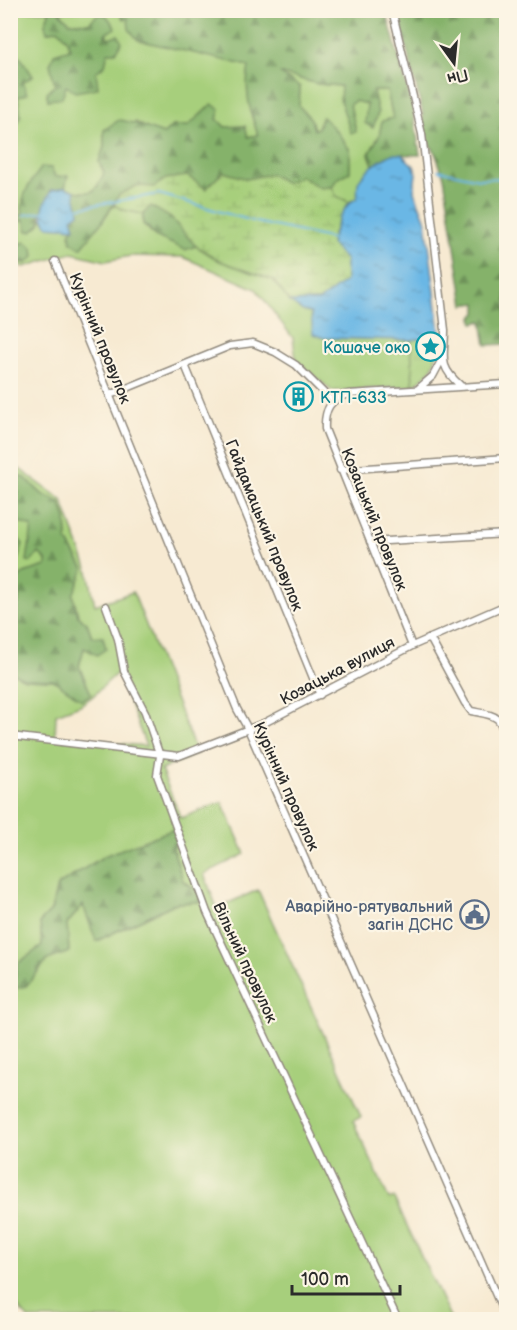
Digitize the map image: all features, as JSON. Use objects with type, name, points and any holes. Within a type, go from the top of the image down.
[{"type":"street","points":[[392,10],[422,134],[445,330],[442,359],[433,376],[419,388]]},
{"type":"street","name":"Курінний провулок","points":[[55,261],[237,709],[248,729],[507,1318]]},
{"type":"street","points":[[110,395],[230,346],[253,343],[275,352],[296,365],[332,400],[349,394],[460,385],[507,384]]},
{"type":"street","points":[[442,359],[449,376],[460,385]]},
{"type":"street","name":"Гайдамацький провулок","points":[[185,365],[320,695]]},
{"type":"street","name":"Козацький провулок","points":[[332,400],[324,418],[325,429],[412,646]]},
{"type":"street","points":[[340,470],[507,458]]},
{"type":"street","points":[[370,542],[507,534]]},
{"type":"street","name":"Козацька вулиця","points":[[160,756],[179,756],[264,723],[412,646],[507,605]]},
{"type":"street","name":"Вільний провулок","points":[[106,606],[118,639],[124,671],[145,711],[160,756],[157,775],[207,912],[398,1320]]},
{"type":"street","points":[[430,638],[465,703],[471,711],[493,714],[503,726],[507,742]]},
{"type":"street","points":[[10,736],[160,756]]},
{"type":"green space","points":[[50,10],[62,11],[60,13],[70,22],[89,23],[98,14],[106,15],[116,28],[105,34],[108,38],[118,35],[122,42],[116,52],[108,52],[105,65],[96,72],[98,88],[75,92],[66,86],[62,98],[48,100],[47,93],[55,85],[50,64],[54,54],[70,49],[67,39],[58,29],[47,32],[45,24]]},
{"type":"green space","points":[[11,11],[50,11],[45,24],[48,32],[58,29],[67,39],[70,50],[55,85],[47,93],[48,100],[66,86],[96,72],[108,38],[98,15],[89,23],[70,22],[60,13],[62,11],[120,11],[123,19],[128,18],[209,55],[249,66],[251,114],[258,135],[247,137],[245,126],[225,127],[217,119],[188,127],[172,126],[164,134],[136,122],[104,131],[104,147],[99,162],[105,173],[97,187],[85,193],[65,187],[67,176],[24,215],[13,216],[10,210],[10,116],[18,121],[18,97],[23,82],[21,58],[11,54]]},
{"type":"green space","points":[[120,11],[386,11],[413,109],[420,155],[389,156],[383,158],[374,167],[369,154],[379,136],[382,121],[393,118],[387,91],[373,91],[378,113],[373,128],[365,123],[367,104],[355,101],[350,104],[356,132],[351,133],[340,100],[341,86],[318,84],[279,73],[300,87],[299,106],[311,119],[314,130],[318,128],[322,117],[336,130],[350,150],[350,172],[337,179],[332,187],[320,188],[301,177],[286,183],[271,174],[247,179],[223,172],[206,189],[187,176],[166,179],[154,187],[136,186],[119,195],[102,222],[81,248],[71,242],[70,232],[75,227],[72,218],[79,213],[75,191],[91,192],[96,188],[104,173],[99,162],[104,147],[104,130],[119,120],[164,134],[172,126],[188,126],[212,104],[220,110],[217,119],[225,127],[245,126],[248,137],[258,135],[249,101],[247,84],[249,66],[138,40],[129,29],[128,18],[123,19]]},
{"type":"green space","points":[[397,11],[506,11],[506,344],[486,345],[482,321],[474,323],[472,318],[477,313],[477,303],[464,305],[444,177],[434,150],[425,140],[422,110]]},
{"type":"green space","points":[[11,54],[21,58],[33,76],[23,82],[27,94],[18,97],[21,116],[18,122],[11,116]]},
{"type":"green space","points":[[276,72],[318,84],[341,86],[355,131],[349,104],[355,101],[367,104],[378,113],[372,91],[387,91],[393,118],[382,122],[379,136],[369,154],[374,167],[366,172],[357,198],[349,202],[336,196],[332,187],[337,179],[320,121],[318,128],[314,130],[311,119],[299,106],[300,87]]},
{"type":"green space","points":[[42,167],[51,168],[56,177],[68,176],[65,187],[51,190],[40,224],[32,231],[27,231],[24,220],[16,222],[16,234],[11,237],[10,218],[23,215],[24,195]]},
{"type":"green space","points":[[223,172],[247,179],[271,174],[286,183],[301,176],[320,188],[332,187],[336,196],[349,202],[337,223],[331,240],[346,260],[346,281],[319,301],[290,302],[273,280],[220,261],[196,246],[171,218],[151,206],[143,214],[124,210],[114,205],[119,195],[136,186],[154,187],[166,179],[187,176],[206,189]]},
{"type":"green space","points":[[114,205],[124,210],[143,214],[143,224],[155,236],[185,249],[196,246],[220,261],[273,280],[290,302],[303,311],[311,313],[314,334],[324,338],[411,340],[413,386],[332,391],[296,360],[293,338],[256,289],[183,257],[130,256],[106,261],[72,253],[24,267],[11,262],[10,260],[26,263],[26,242],[11,246],[11,237],[16,234],[16,222],[24,220],[40,224],[42,218],[48,226],[75,228],[81,248]]},
{"type":"green space","points":[[151,205],[171,218],[196,246],[185,250],[155,236],[143,224],[143,214]]},
{"type":"green space","points":[[26,242],[33,248],[34,257],[26,263],[11,260],[11,246]]},
{"type":"green space","points":[[440,332],[434,363],[427,374],[413,386],[411,340],[433,337]]},
{"type":"green space","points":[[11,452],[17,467],[62,500],[88,571],[95,605],[133,592],[197,754],[161,770],[181,818],[222,802],[245,854],[204,874],[217,908],[258,890],[361,1117],[353,1121],[389,1199],[394,1198],[451,1319],[29,1319],[18,1307],[11,1289],[11,672],[25,679],[53,680],[91,694],[79,666],[84,648],[92,637],[87,623],[78,616],[73,594],[83,568],[67,541],[66,519],[60,502],[43,495],[24,477],[12,475],[11,479]],"holes":[[[118,672],[146,746],[55,738],[56,714],[80,705],[92,697]],[[176,841],[173,849],[183,881],[199,892],[199,902],[176,903],[97,941],[84,904],[67,924],[69,952],[47,960],[26,986],[17,964],[42,946],[40,922],[51,911],[57,886],[80,873]]]},
{"type":"green space","points":[[12,475],[24,477],[43,495],[60,502],[66,519],[67,541],[84,569],[73,595],[78,616],[87,623],[92,637],[103,637],[106,649],[97,655],[84,648],[79,666],[91,694],[82,700],[53,680],[25,679],[11,672],[11,625],[17,623],[19,597],[14,583],[24,573],[46,566],[46,560],[39,553],[31,562],[27,561],[32,527],[19,522],[11,525],[11,491],[18,493],[11,482]]},
{"type":"green space","points":[[19,522],[32,527],[39,552],[46,560],[46,566],[24,573],[16,612],[17,623],[11,625],[10,576],[14,571],[16,536],[11,535],[11,525]]},
{"type":"green space","points":[[11,535],[16,536],[23,544],[11,576]]},
{"type":"green space","points":[[174,829],[176,841],[173,849],[183,881],[200,892],[199,902],[176,903],[96,941],[83,905],[67,924],[69,952],[47,960],[26,986],[12,989],[17,964],[42,946],[40,922],[51,911],[57,886],[104,856]]},
{"type":"water","points":[[392,154],[401,154],[414,166],[416,173],[414,191],[426,221],[440,332],[433,337],[411,340],[324,338],[313,334],[311,313],[303,311],[290,302],[319,301],[346,281],[346,260],[331,244],[337,225],[347,206],[357,198],[360,179],[378,162]]},
{"type":"water","points":[[65,187],[75,191],[79,213],[72,218],[75,228],[48,226],[43,216],[45,204],[52,190]]},
{"type":"waterway","points":[[438,170],[479,179],[506,178]]},
{"type":"waterway","points":[[77,208],[159,194],[256,222],[333,239]]},
{"type":"waterway","points":[[24,215],[44,212]]},
{"type":"place","name":"Кошаче око","points":[[431,347]]},
{"type":"place","name":"КТП-633","points":[[299,397]]},
{"type":"place","name":"Аварійно-рятувальний загін ДСНС","points":[[474,915]]}]
